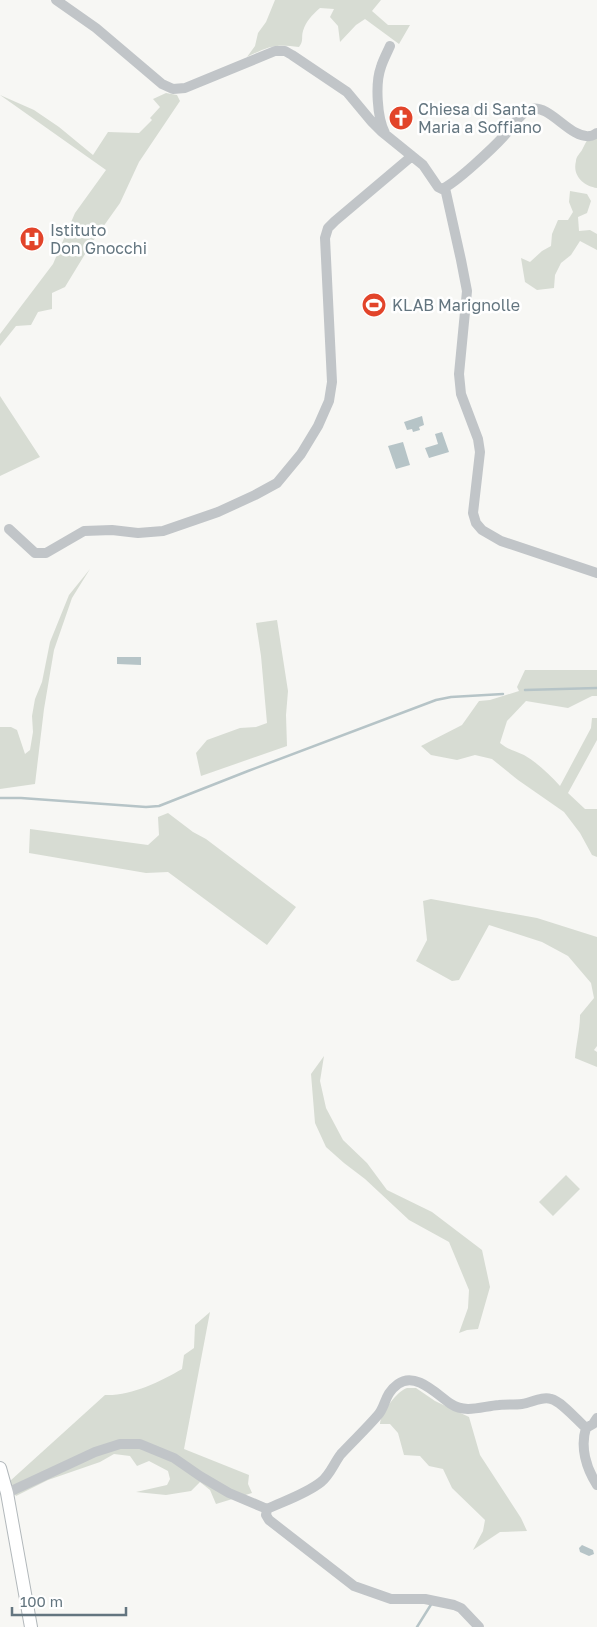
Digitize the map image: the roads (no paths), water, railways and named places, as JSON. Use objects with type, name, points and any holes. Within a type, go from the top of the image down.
[{"type":"main road","points":[[0,1468],[7,1492],[31,1627]]},
{"type":"street","points":[[56,0],[96,28],[162,84],[174,89],[185,88],[275,51],[285,51],[320,72],[347,92],[372,122],[424,165],[438,187],[442,189],[504,136],[524,112],[532,108],[542,109],[579,134],[589,136],[597,133]]},
{"type":"street","points":[[387,136],[380,121],[378,100],[380,69],[390,46]]},
{"type":"street","points":[[9,529],[35,553],[46,552],[84,531],[112,530],[138,533],[163,531],[218,512],[256,495],[277,483],[302,454],[318,426],[329,401],[332,382],[325,238],[328,228],[412,156]]},
{"type":"street","points":[[445,188],[466,291],[459,374],[461,394],[478,439],[480,452],[473,514],[476,523],[482,530],[501,541],[597,573]]},
{"type":"street","points":[[7,1492],[95,1452],[120,1444],[140,1444],[174,1458],[229,1493],[267,1509],[323,1481],[340,1456],[380,1413],[385,1398],[399,1383],[417,1382],[438,1393],[451,1405],[460,1409],[521,1404],[551,1398],[557,1401],[586,1428]]},
{"type":"street","points":[[597,1418],[593,1424],[586,1428],[583,1439],[584,1451],[592,1477],[597,1485]]},
{"type":"street","points":[[267,1509],[266,1515],[269,1520],[354,1586],[391,1599],[425,1599],[454,1605],[461,1608],[479,1627]]},
{"type":"waterway","points":[[525,690],[597,688]]},
{"type":"waterway","points":[[0,798],[146,807],[159,806],[436,700],[451,697],[503,694]]},
{"type":"waterway","points":[[417,1627],[432,1603]]},
{"type":"place","name":"Chiesa di Santa Maria a Soffiano","points":[[401,118]]},
{"type":"place","name":"Istituto Don Gnocchi","points":[[32,239]]},
{"type":"place","name":"KLAB Marignolle","points":[[374,305]]}]
